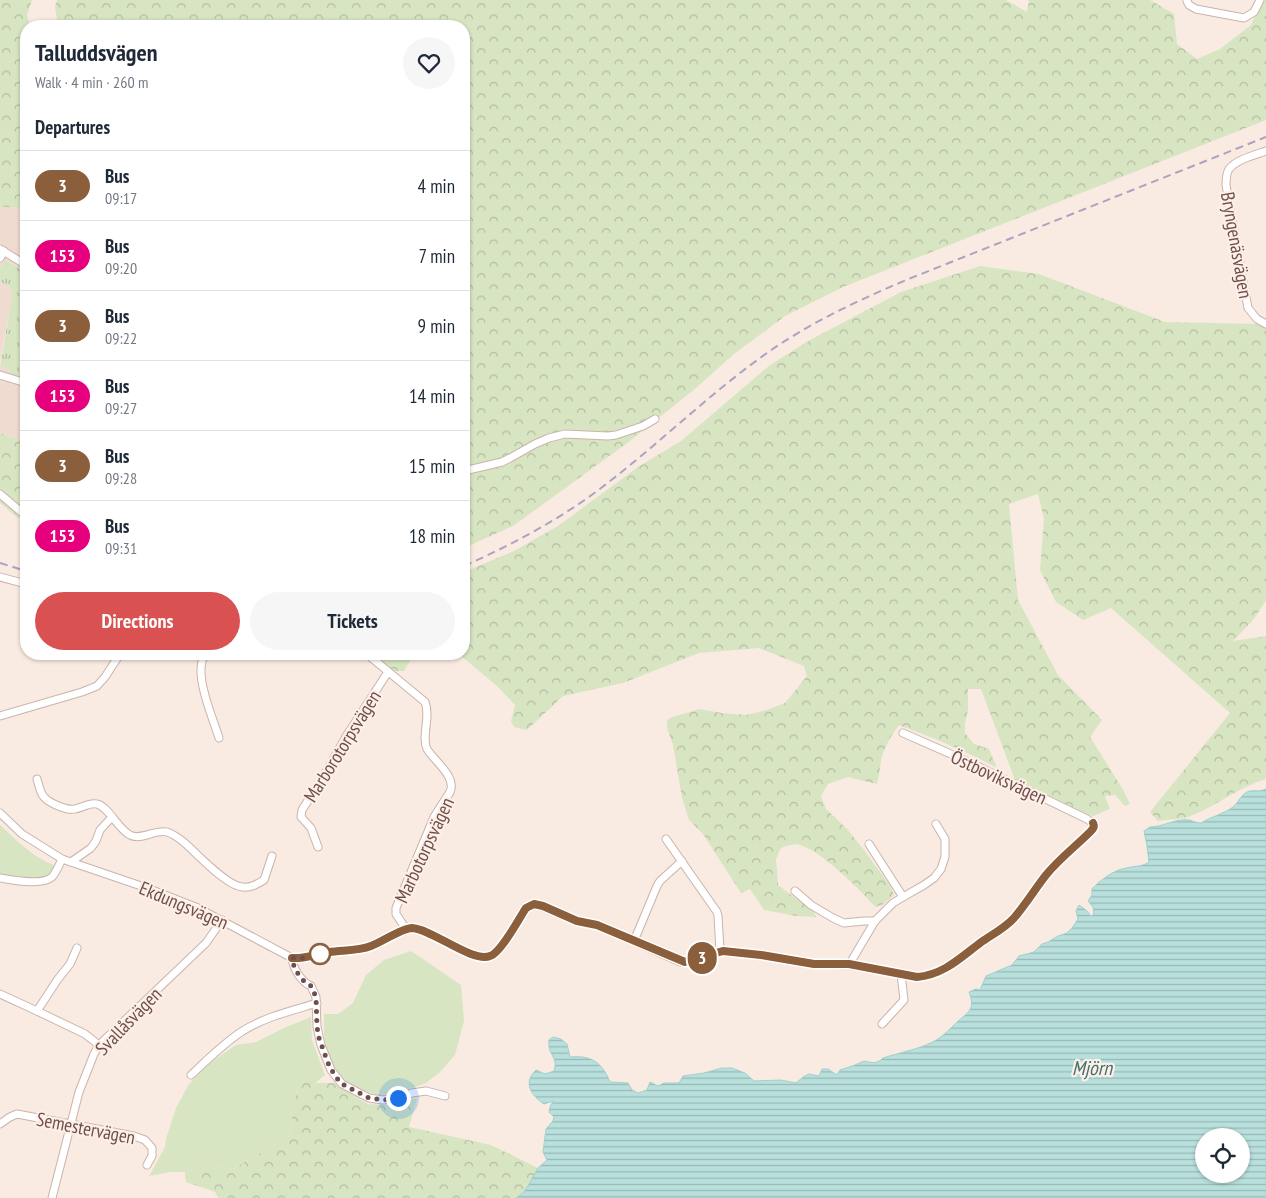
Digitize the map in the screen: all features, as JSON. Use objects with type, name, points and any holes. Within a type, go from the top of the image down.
[{"type":"street","points":[[1187,1],[1189,5],[1196,9],[1244,18],[1254,12],[1260,0]]},
{"type":"street","name":"Bryngenäsvägen","points":[[1266,151],[1234,164],[1226,176],[1248,308],[1257,319],[1266,324]]},
{"type":"street","points":[[0,258],[2,250],[20,261]]},
{"type":"street","points":[[0,375],[20,381]]},
{"type":"street","points":[[470,469],[502,462],[535,444],[557,436],[565,434],[608,436],[643,426],[655,419]]},
{"type":"street","points":[[0,494],[20,511]]},
{"type":"street","points":[[0,577],[20,582]]},
{"type":"street","points":[[0,716],[97,686],[116,660]]},
{"type":"street","points":[[202,660],[202,678],[219,738]]},
{"type":"street","name":"Marbotorpsvägen","points":[[374,660],[425,702],[428,714],[425,739],[427,748],[452,783],[450,792],[434,817],[396,908],[396,914],[406,929]]},
{"type":"street","name":"Marborotorpsvägen","points":[[318,847],[311,828],[302,817],[302,810],[388,672]]},
{"type":"street","name":"Östboviksvägen","points":[[901,974],[917,977],[939,972],[955,963],[1004,927],[1013,919],[1046,875],[1094,826],[1087,819],[1022,787],[903,733]]},
{"type":"street","name":"Ekdungsvägen","points":[[37,779],[43,796],[48,801],[63,808],[74,810],[91,804],[102,806],[124,831],[131,836],[144,836],[160,831],[177,836],[224,879],[241,888],[252,887],[264,880],[272,856]]},
{"type":"street","name":"Ekdungsvägen","points":[[0,813],[22,834],[62,859],[147,888],[198,908],[292,958]]},
{"type":"street","points":[[71,862],[91,848],[100,830],[112,817]]},
{"type":"street","points":[[849,964],[875,921],[893,903],[934,878],[941,869],[945,858],[945,839],[936,824]]},
{"type":"street","points":[[666,839],[718,916],[720,951]]},
{"type":"street","points":[[869,844],[903,897]]},
{"type":"street","points":[[0,878],[38,882],[46,881],[54,874],[62,859]]},
{"type":"street","points":[[634,941],[657,886],[682,861]]},
{"type":"street","points":[[796,891],[811,905],[844,923],[875,921]]},
{"type":"street","points":[[445,1096],[426,1091],[383,1100],[369,1098],[342,1084],[331,1070],[319,1038],[316,997],[311,986],[297,972],[292,958],[368,948],[406,929],[412,928],[421,930],[475,955],[491,956],[500,948],[526,908],[534,904],[577,921],[597,925],[685,962],[691,962],[720,951],[761,955],[814,964],[849,964],[901,974],[904,1000],[882,1024]]},
{"type":"street","name":"Svallåsvägen","points":[[52,1198],[79,1092],[99,1045],[206,943],[222,920]]},
{"type":"street","points":[[37,1011],[70,964],[77,948]]},
{"type":"street","points":[[0,994],[85,1034],[99,1045]]},
{"type":"street","points":[[191,1075],[242,1031],[273,1016],[317,1003]]},
{"type":"street","name":"Semestervägen","points":[[0,1124],[17,1114],[145,1140],[151,1145],[153,1152],[147,1165]]},
{"type":"shaded area","points":[[0,207],[20,208],[20,268],[6,260],[0,268]]},
{"type":"shaded area","points":[[0,281],[9,287],[12,296],[0,361]]},
{"type":"shaded area","points":[[0,366],[12,370],[11,374],[20,377],[20,440],[0,433]]},
{"type":"green space","points":[[0,0],[32,0],[27,15],[28,20],[20,20],[20,208],[0,207]]},
{"type":"green space","points":[[57,0],[1006,0],[1027,12],[1029,0],[1150,0],[1174,14],[1177,44],[1197,59],[1220,49],[1251,25],[1262,0],[1266,0],[1266,120],[843,287],[785,316],[734,354],[696,388],[630,441],[513,526],[470,545],[470,20],[57,20],[55,7]]},
{"type":"green space","points":[[5,260],[20,269],[20,377],[10,374],[11,370],[0,366],[12,296],[9,287],[0,281],[0,268]]},
{"type":"green space","points":[[980,266],[1039,274],[1165,322],[1261,324],[1266,326],[1266,600],[1254,619],[1233,641],[1266,636],[1266,779],[1256,782],[1189,817],[1158,821],[1150,812],[1230,713],[1111,608],[1083,620],[1056,602],[1040,570],[1044,519],[1038,494],[1009,504],[1018,600],[1058,675],[1102,720],[1090,737],[1130,804],[1125,806],[1115,795],[1105,796],[1110,809],[1093,816],[1015,780],[981,689],[968,689],[965,733],[974,744],[989,749],[997,768],[961,750],[899,725],[884,752],[877,784],[848,777],[828,784],[821,796],[826,809],[847,829],[864,850],[891,887],[894,895],[882,905],[875,907],[851,881],[829,863],[819,855],[798,844],[781,848],[776,859],[778,885],[813,911],[816,917],[796,916],[764,910],[750,889],[741,893],[703,834],[689,820],[682,798],[673,745],[667,728],[667,720],[700,709],[746,715],[785,703],[807,676],[804,666],[759,648],[699,653],[623,683],[563,696],[527,730],[514,727],[511,721],[515,705],[498,687],[466,660],[470,660],[470,569],[514,551],[558,526],[638,467],[681,441],[770,365],[810,340],[901,292]]},
{"type":"green space","points":[[0,433],[20,440],[19,519],[0,503]]},
{"type":"green space","points":[[381,660],[410,660],[404,671],[393,671]]},
{"type":"green space","points":[[0,825],[32,853],[54,865],[51,872],[46,876],[32,879],[0,876]]},
{"type":"green space","points":[[411,951],[461,985],[464,1021],[455,1055],[439,1073],[426,1083],[393,1095],[376,1095],[346,1082],[335,1069],[326,1049],[324,1014],[338,1014],[353,1003],[366,975],[384,960]]},
{"type":"green space","points":[[311,1017],[312,1040],[325,1075],[315,1083],[298,1084],[289,1136],[233,1169],[204,1165],[185,1172],[171,1172],[149,1176],[165,1147],[176,1108],[189,1084],[211,1062],[236,1045],[256,1042]]},
{"type":"green space","points":[[298,1083],[334,1083],[368,1104],[388,1105],[406,1099],[417,1099],[409,1127],[491,1145],[538,1168],[526,1188],[516,1198],[218,1198],[215,1192],[186,1182],[185,1172],[204,1165],[233,1169],[289,1136]]},
{"type":"water","name":"Mjörn","points":[[1266,789],[1266,1198],[516,1198],[523,1193],[538,1168],[547,1160],[543,1152],[546,1129],[554,1117],[549,1112],[553,1101],[544,1104],[530,1089],[529,1084],[536,1070],[545,1074],[554,1071],[555,1062],[549,1045],[549,1040],[553,1037],[561,1039],[567,1044],[570,1057],[584,1057],[595,1061],[603,1069],[610,1082],[628,1083],[632,1090],[638,1093],[647,1090],[650,1082],[658,1086],[664,1083],[679,1083],[683,1076],[722,1068],[732,1068],[745,1073],[754,1081],[781,1080],[796,1083],[809,1074],[819,1076],[822,1069],[828,1069],[837,1075],[840,1070],[864,1061],[877,1062],[883,1058],[918,1048],[938,1039],[970,1010],[972,1003],[969,992],[976,989],[980,990],[986,976],[1012,965],[1019,956],[1034,952],[1042,944],[1067,933],[1078,919],[1076,911],[1079,905],[1091,916],[1094,914],[1093,907],[1088,901],[1092,895],[1092,889],[1099,882],[1117,871],[1141,866],[1149,862],[1144,831],[1150,827],[1179,820],[1201,823],[1233,807],[1247,792]]},
{"type":"railway","points":[[470,563],[530,533],[578,505],[615,477],[744,370],[767,353],[819,321],[911,278],[1266,137]]},
{"type":"railway","points":[[0,563],[20,569]]},
{"type":"bus line","name":"3","points":[[292,958],[368,948],[412,928],[421,930],[475,955],[491,956],[500,948],[526,908],[534,904],[577,921],[597,925],[680,962],[691,962],[723,951],[778,957],[814,964],[849,964],[917,977],[924,976],[939,972],[955,963],[1013,919],[1046,875],[1093,829],[1093,823]]},
{"type":"route","points":[[320,954],[303,958],[292,958],[292,960],[297,972],[311,986],[316,997],[319,1038],[331,1070],[342,1084],[369,1098],[383,1100],[398,1098]]}]
